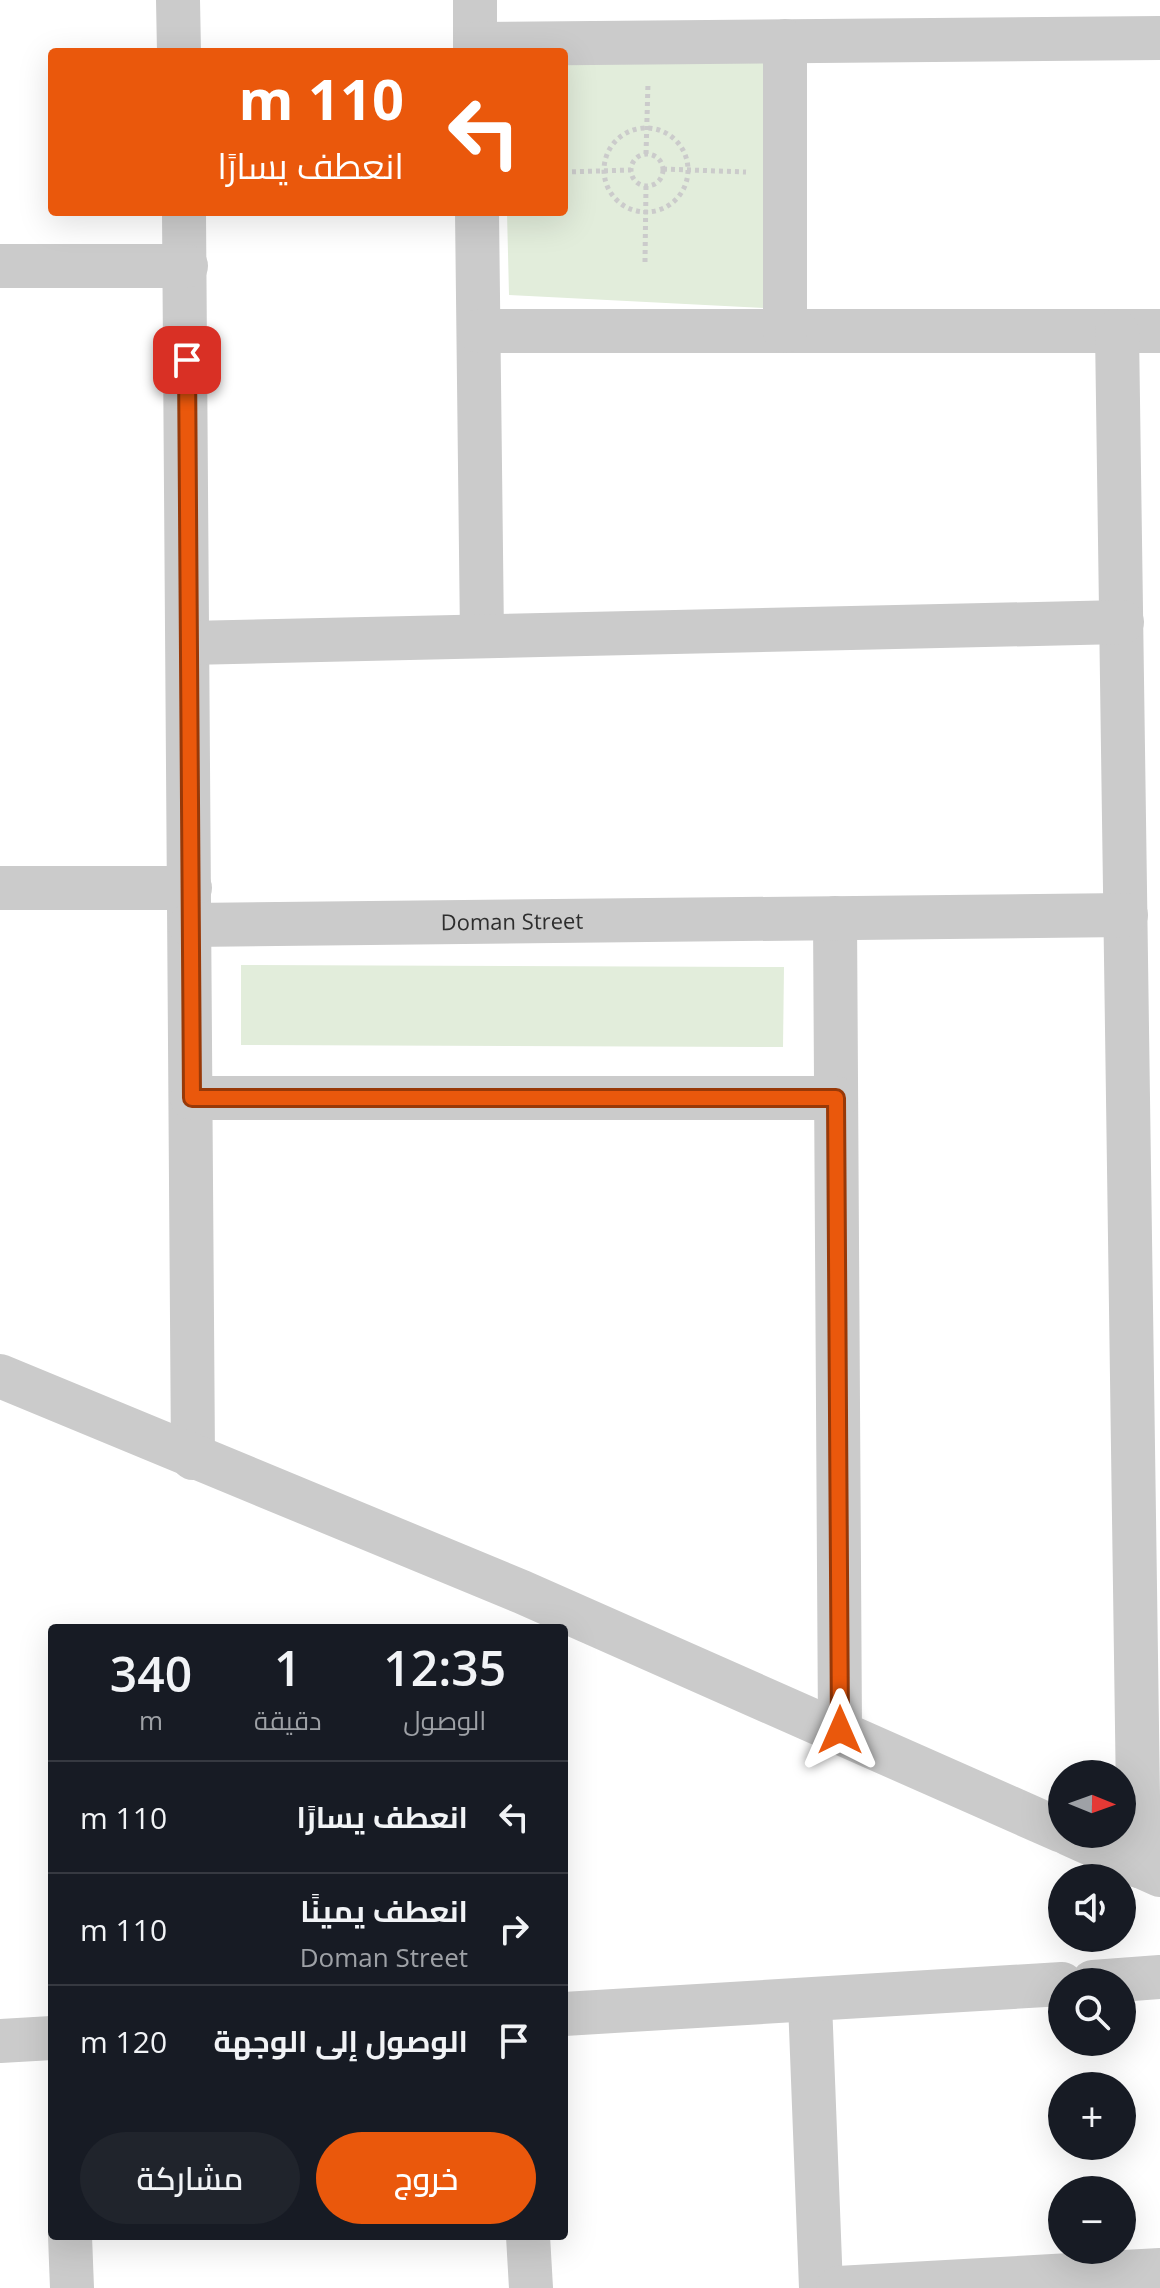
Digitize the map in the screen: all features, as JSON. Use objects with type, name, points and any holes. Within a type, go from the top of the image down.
[{"type":"street","points":[[178,0],[179,48]]},
{"type":"street","points":[[475,0],[475,48],[785,41],[1112,19],[1160,38]]},
{"type":"street","points":[[785,41],[785,331]]},
{"type":"street","points":[[184,216],[193,1458]]},
{"type":"street","points":[[477,216],[482,636]]},
{"type":"street","points":[[0,266],[186,266]]},
{"type":"street","points":[[479,331],[1160,331]]},
{"type":"street","points":[[1100,1848],[1150,1870],[1144,1100],[1126,915],[1117,331]]},
{"type":"street","points":[[188,643],[1122,622]]},
{"type":"street","name":"Doman Street","points":[[0,888],[190,906],[835,918],[1126,915]]},
{"type":"street","points":[[835,918],[840,1730]]},
{"type":"street","points":[[192,1098],[836,1098]]},
{"type":"street","points":[[0,1376],[522,1592],[840,1730],[1048,1825]]},
{"type":"street","points":[[1136,1979],[1160,1977]]},
{"type":"street","points":[[568,2014],[810,2002],[1048,1985]]},
{"type":"street","points":[[810,2002],[821,2288]]},
{"type":"street","points":[[0,2041],[48,2038]]},
{"type":"street","points":[[70,2240],[72,2288]]},
{"type":"street","points":[[528,2240],[531,2288]]},
{"type":"street","points":[[838,2288],[1111,2281],[1160,2270]]},
{"type":"path","points":[[646,154],[648,68]]},
{"type":"path","points":[[647,128],[675,138],[683,149],[688,168],[684,189],[676,201],[664,209],[645,213],[624,206],[613,197],[604,171],[605,157],[612,144],[622,135],[647,128]]},
{"type":"path","points":[[646,154],[658,158],[663,169],[658,182],[646,186],[635,181],[631,170],[633,161],[646,154]]},
{"type":"path","points":[[663,169],[785,175]]},
{"type":"path","points":[[568,172],[631,170]]},
{"type":"path","points":[[645,262],[646,186]]},
{"type":"green space","points":[[568,56],[766,58],[766,308],[509,295],[507,216],[568,216]]},
{"type":"green space","points":[[241,965],[784,967],[783,1047],[241,1045]]},
{"type":"route","points":[[187,360],[192,1098],[836,1098],[840,1730]]}]
